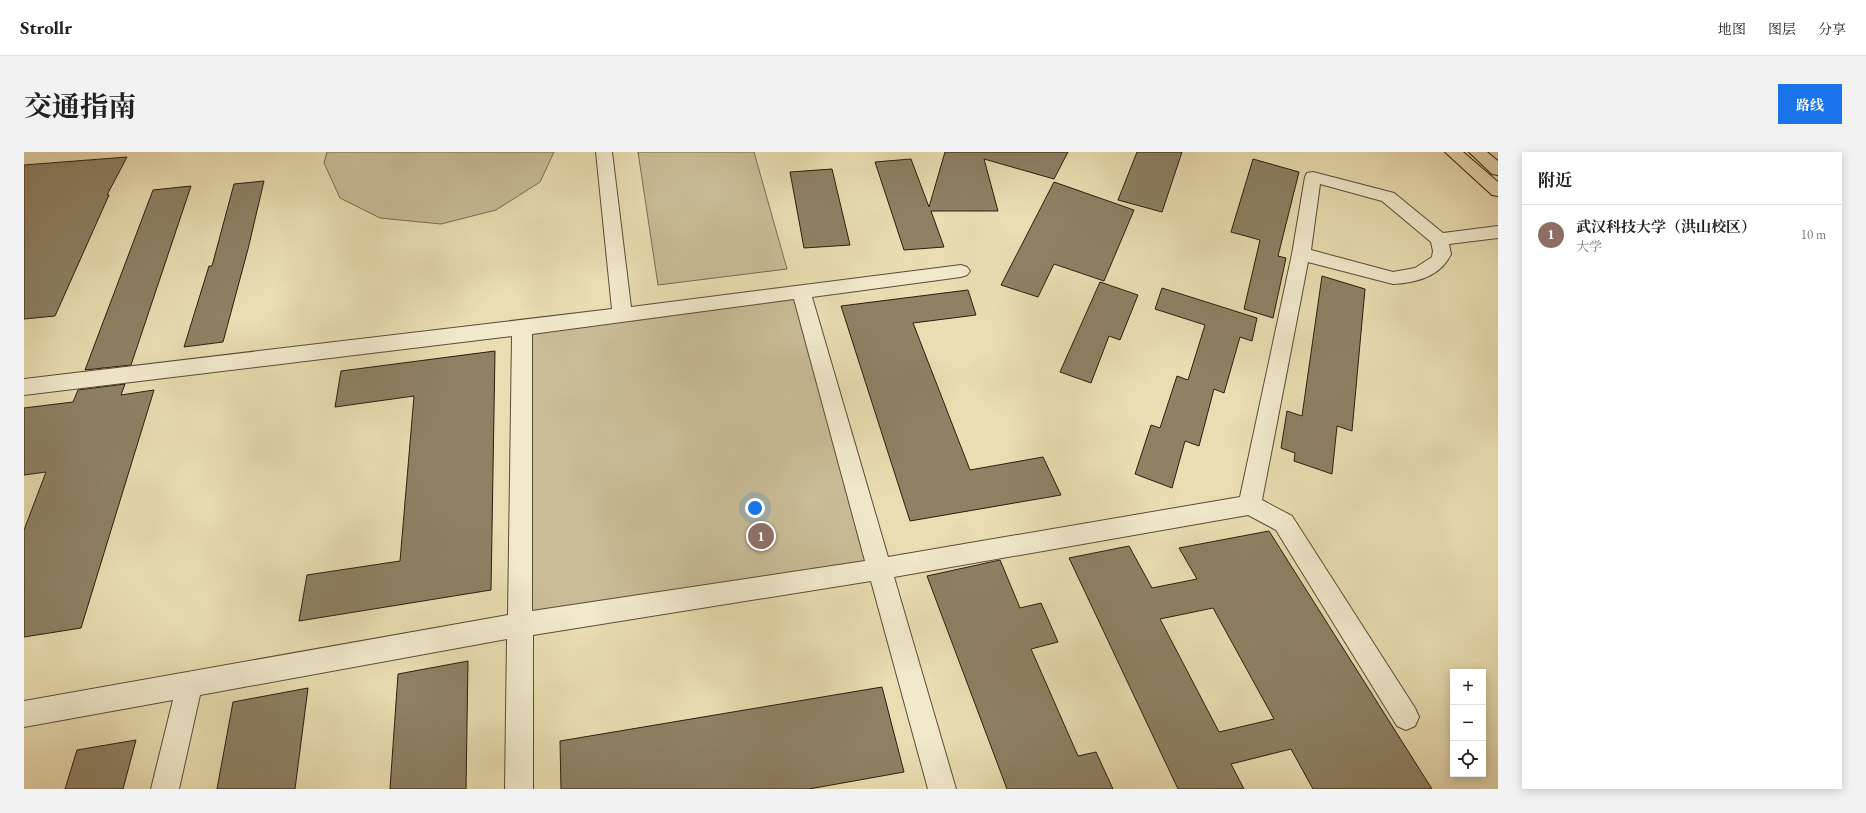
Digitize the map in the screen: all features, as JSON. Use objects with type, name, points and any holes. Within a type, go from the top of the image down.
[{"type":"main road","points":[[1453,152],[1498,191]]},
{"type":"main road","points":[[1477,152],[1498,170]]},
{"type":"street","points":[[604,152],[622,314]]},
{"type":"street","points":[[1250,505],[1301,254],[1313,176],[1388,197],[1439,239],[1442,253],[1438,262],[1425,270],[1405,278],[1393,278],[1301,254]]},
{"type":"street","points":[[1439,239],[1498,232]]},
{"type":"street","points":[[24,387],[522,328],[961,271]]},
{"type":"street","points":[[801,291],[942,789]]},
{"type":"street","points":[[519,789],[522,328]]},
{"type":"street","points":[[24,714],[519,626],[880,569],[1250,505],[1284,523],[1406,717]]},
{"type":"street","points":[[165,789],[190,684]]},
{"type":"shaded area","points":[[327,152],[554,152],[540,182],[496,210],[441,224],[380,218],[340,198],[324,163]]},
{"type":"shaded area","points":[[638,152],[754,152],[787,269],[658,285]]},
{"type":"shaded area","points":[[801,291],[880,569],[519,625],[522,328]]},
{"type":"building","points":[[945,152],[1068,152],[1054,179],[984,159],[998,211],[931,211],[944,247],[904,250],[875,162],[911,159],[929,207]]},
{"type":"building","points":[[1137,152],[1182,152],[1162,212],[1118,200]]},
{"type":"building","points":[[127,157],[107,195],[109,195],[55,316],[24,319],[24,165]]},
{"type":"building","points":[[1253,159],[1299,172],[1278,256],[1286,258],[1273,318],[1244,309],[1260,240],[1231,232]]},
{"type":"building","points":[[832,169],[850,245],[804,248],[790,172]]},
{"type":"building","points":[[264,181],[248,249],[223,342],[184,347],[209,266],[212,266],[234,184]]},
{"type":"building","points":[[1054,182],[1134,210],[1104,281],[1054,264],[1038,297],[1001,285]]},
{"type":"building","points":[[191,186],[131,365],[85,370],[153,190]]},
{"type":"building","points":[[1322,276],[1365,289],[1352,431],[1337,426],[1332,474],[1294,461],[1295,453],[1281,448],[1287,411],[1302,416]]},
{"type":"building","points":[[1100,282],[1138,295],[1120,340],[1109,336],[1091,383],[1060,372]]},
{"type":"building","points":[[1162,288],[1257,318],[1252,341],[1240,337],[1224,393],[1214,389],[1199,446],[1185,441],[1172,488],[1135,474],[1151,425],[1160,428],[1177,376],[1188,380],[1205,325],[1155,309]]},
{"type":"building","points":[[968,290],[976,315],[913,323],[970,470],[1043,457],[1061,495],[910,521],[841,306]]},
{"type":"building","points":[[495,351],[491,590],[299,621],[307,575],[400,561],[414,396],[335,407],[341,371]]},
{"type":"building","points":[[125,384],[121,395],[154,390],[81,628],[24,637],[24,530],[46,472],[24,475],[24,408],[73,402],[78,390]]},
{"type":"building","points":[[1269,531],[1432,789],[1313,789],[1291,749],[1231,764],[1244,789],[1178,789],[1069,558],[1129,546],[1152,588],[1197,579],[1179,548]],"holes":[[[1213,608],[1274,719],[1219,732],[1160,619]]]},
{"type":"building","points":[[1000,560],[1020,608],[1041,603],[1058,642],[1031,649],[1078,756],[1096,752],[1113,789],[1007,789],[927,576]]},
{"type":"building","points":[[468,661],[466,789],[390,789],[398,674]]},
{"type":"building","points":[[882,687],[904,772],[809,789],[561,789],[560,741]]},
{"type":"building","points":[[308,688],[295,789],[217,789],[233,702]]},
{"type":"building","points":[[136,740],[123,789],[65,789],[77,750]]},
{"type":"place","name":"武汉科技大学（洪山校区）","points":[[761,536]]}]
